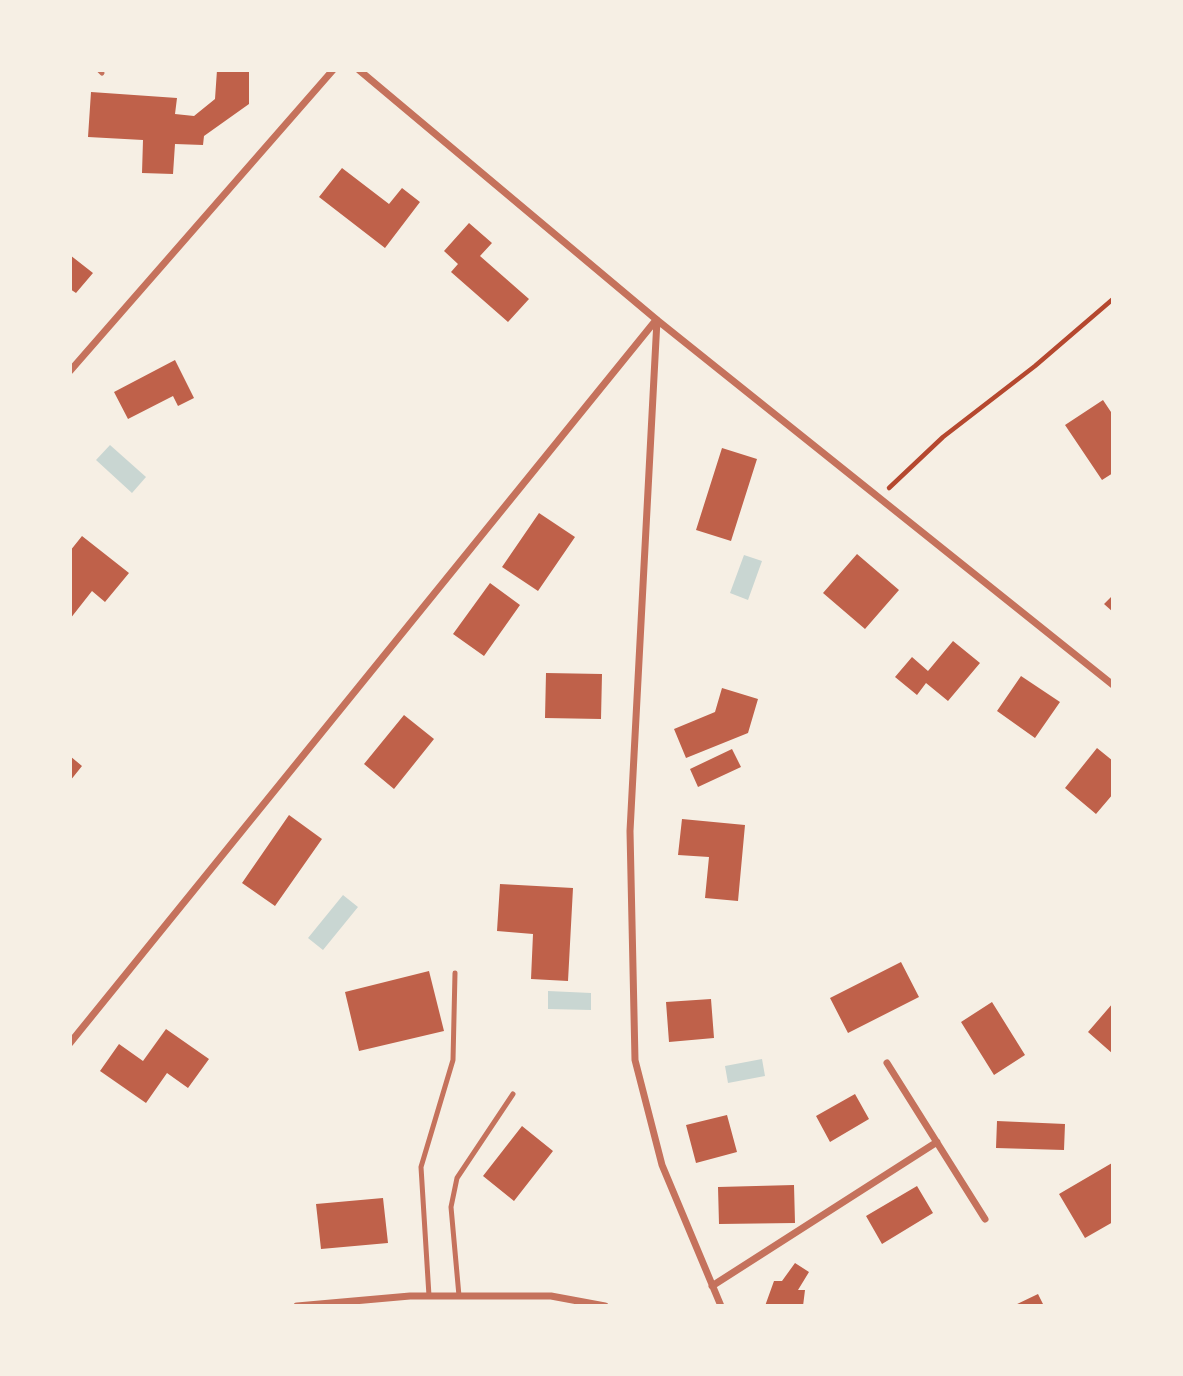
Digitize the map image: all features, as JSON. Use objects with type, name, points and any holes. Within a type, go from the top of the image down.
[{"type":"street","points":[[70,371],[333,70]]},
{"type":"street","points":[[359,70],[657,320],[1113,685]]},
{"type":"street","points":[[70,1043],[657,320]]},
{"type":"street","points":[[657,320],[630,831],[635,1060],[662,1165],[721,1306]]},
{"type":"street","points":[[887,1063],[985,1219]]},
{"type":"street","points":[[712,1286],[937,1142]]},
{"type":"street","points":[[297,1306],[429,1296],[551,1296],[605,1306]]},
{"type":"lane","points":[[429,1296],[421,1167],[453,1060],[455,973]]},
{"type":"lane","points":[[459,1296],[451,1207],[457,1178],[513,1094]]},
{"type":"path","points":[[896,480],[1113,299]]},
{"type":"shaded area","points":[[110,445],[146,477],[132,493],[96,460]]},
{"type":"shaded area","points":[[744,555],[762,561],[748,600],[730,593]]},
{"type":"shaded area","points":[[343,895],[358,907],[323,950],[308,938]]},
{"type":"shaded area","points":[[548,991],[591,993],[591,1010],[548,1009]]},
{"type":"shaded area","points":[[762,1059],[765,1076],[728,1083],[725,1066]]},
{"type":"building","points":[[217,70],[249,70],[249,104],[204,136],[203,145],[175,144],[173,174],[142,173],[143,140],[88,137],[91,92],[177,98],[175,114],[194,116],[215,99]]},
{"type":"building","points":[[342,168],[389,204],[402,188],[420,202],[385,248],[319,197]]},
{"type":"building","points":[[469,223],[492,243],[480,256],[529,299],[508,322],[451,272],[458,264],[444,251]]},
{"type":"building","points":[[70,255],[93,273],[76,293],[70,289]]},
{"type":"building","points":[[175,360],[194,398],[178,406],[173,396],[128,419],[114,392]]},
{"type":"building","points":[[1103,400],[1113,415],[1113,473],[1102,480],[1065,425]]},
{"type":"building","points":[[722,448],[757,459],[731,541],[696,530]]},
{"type":"building","points":[[539,513],[575,537],[538,591],[502,567]]},
{"type":"building","points":[[82,536],[129,573],[105,602],[92,591],[70,619],[70,551]]},
{"type":"building","points":[[857,554],[899,590],[865,629],[823,593]]},
{"type":"building","points":[[490,583],[520,605],[484,656],[453,634]]},
{"type":"building","points":[[1113,595],[1113,612],[1104,604]]},
{"type":"building","points":[[953,641],[980,663],[948,701],[926,683],[917,695],[895,677],[912,657],[928,671]]},
{"type":"building","points":[[546,673],[602,674],[601,719],[545,718]]},
{"type":"building","points":[[1021,676],[1060,702],[1035,738],[997,711]]},
{"type":"building","points":[[722,688],[758,699],[748,733],[686,758],[674,729],[715,712]]},
{"type":"building","points":[[404,715],[434,739],[394,789],[364,764]]},
{"type":"building","points":[[1097,748],[1113,761],[1113,794],[1096,814],[1065,788]]},
{"type":"building","points":[[732,749],[741,767],[698,787],[690,769]]},
{"type":"building","points":[[70,756],[82,766],[70,781]]},
{"type":"building","points":[[289,815],[322,839],[275,906],[242,883]]},
{"type":"building","points":[[682,819],[745,825],[738,901],[705,898],[709,857],[678,855]]},
{"type":"building","points":[[500,884],[573,888],[568,981],[531,979],[533,934],[497,931]]},
{"type":"building","points":[[901,962],[919,997],[848,1033],[830,998]]},
{"type":"building","points":[[429,971],[444,1031],[359,1051],[345,992]]},
{"type":"building","points":[[711,999],[714,1038],[669,1042],[666,1002]]},
{"type":"building","points":[[992,1002],[1025,1055],[994,1075],[961,1022]]},
{"type":"building","points":[[1113,1003],[1113,1054],[1088,1032]]},
{"type":"building","points":[[166,1029],[209,1059],[188,1088],[167,1073],[146,1103],[100,1071],[119,1044],[143,1061]]},
{"type":"building","points":[[855,1094],[869,1119],[830,1142],[816,1116]]},
{"type":"building","points":[[727,1115],[737,1152],[696,1163],[686,1125]]},
{"type":"building","points":[[997,1121],[1065,1124],[1064,1150],[996,1148]]},
{"type":"building","points":[[522,1126],[553,1151],[514,1201],[483,1176]]},
{"type":"building","points":[[1112,1163],[1113,1222],[1085,1238],[1059,1194]]},
{"type":"building","points":[[794,1185],[795,1223],[719,1224],[718,1187]]},
{"type":"building","points":[[917,1186],[933,1213],[882,1244],[866,1216]]},
{"type":"building","points":[[383,1198],[388,1243],[321,1249],[316,1204]]},
{"type":"building","points":[[795,1263],[809,1272],[798,1290],[805,1290],[803,1306],[765,1306],[774,1281],[782,1281]]},
{"type":"building","points":[[1038,1294],[1044,1306],[1013,1306]]}]
